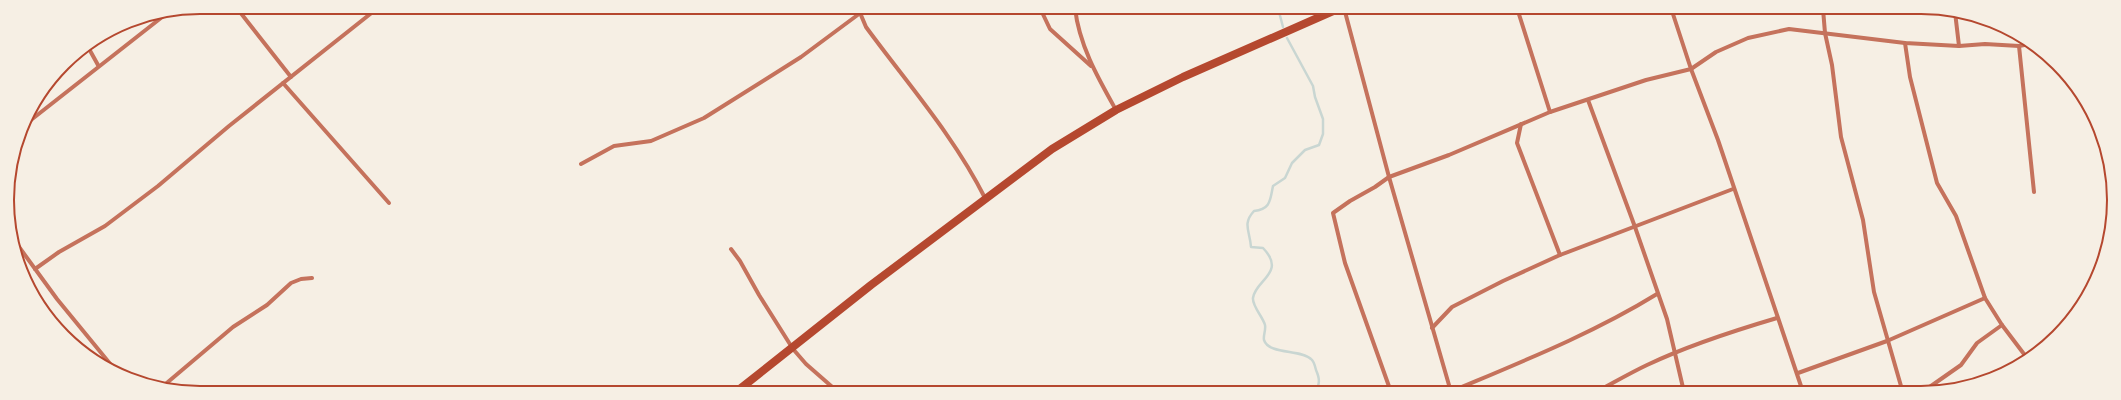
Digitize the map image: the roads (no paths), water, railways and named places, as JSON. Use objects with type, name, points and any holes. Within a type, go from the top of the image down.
[{"type":"main road","points":[[744,386],[871,285],[1052,149],[1116,110],[1183,77],[1326,14]]},
{"type":"street","points":[[242,14],[291,77]]},
{"type":"street","points":[[35,269],[59,252],[105,226],[158,186],[283,83],[370,14]]},
{"type":"street","points":[[580,164],[614,146],[651,141],[704,118],[801,57],[854,14]]},
{"type":"street","points":[[862,14],[866,27],[947,133],[986,198]]},
{"type":"street","points":[[1043,14],[1050,29],[1092,68]]},
{"type":"street","points":[[1075,14],[1076,21],[1092,68],[1116,110]]},
{"type":"street","points":[[1346,14],[1389,177],[1449,386]]},
{"type":"street","points":[[1518,14],[1550,112]]},
{"type":"street","points":[[1673,14],[1691,69],[1718,140],[1733,189],[1801,386]]},
{"type":"street","points":[[1823,14],[1825,33],[1832,65],[1840,137],[1863,220],[1874,292],[1901,386]]},
{"type":"street","points":[[1956,18],[1959,46]]},
{"type":"street","points":[[33,118],[98,65],[160,19]]},
{"type":"street","points":[[1389,386],[1345,263],[1333,213],[1350,201],[1375,188],[1389,177],[1449,155],[1550,112],[1646,80],[1691,69],[1716,52],[1748,38],[1789,29],[1905,43],[1959,46],[1985,44],[2024,45]]},
{"type":"street","points":[[1905,43],[1912,84],[1937,183],[1956,216],[1985,298],[2002,325],[2024,355]]},
{"type":"street","points":[[2019,46],[2034,192]]},
{"type":"street","points":[[90,50],[98,65]]},
{"type":"street","points":[[283,83],[389,203]]},
{"type":"street","points":[[1588,100],[1636,227],[1657,294],[1667,319],[1683,386]]},
{"type":"street","points":[[1521,124],[1516,143],[1560,255]]},
{"type":"street","points":[[1432,328],[1452,307],[1560,255],[1733,189]]},
{"type":"street","points":[[20,249],[57,299],[108,362]]},
{"type":"street","points":[[731,249],[740,260],[758,295],[792,349],[806,364],[831,386]]},
{"type":"street","points":[[167,383],[233,327],[267,305],[291,283],[301,279],[312,278]]},
{"type":"street","points":[[1465,386],[1563,344],[1625,314],[1657,294]]},
{"type":"street","points":[[1798,373],[1887,341],[1985,298]]},
{"type":"street","points":[[1610,385],[1646,365],[1676,352],[1724,334],[1777,318]]},
{"type":"street","points":[[1931,386],[1961,365],[1977,343],[2002,325]]},
{"type":"waterway","points":[[1280,14],[1283,27]]},
{"type":"waterway","points":[[1287,38],[1313,86],[1315,97],[1323,119],[1323,134],[1319,145],[1305,150],[1292,163],[1285,178],[1273,186],[1267,206],[1260,210],[1254,211],[1248,220],[1251,247],[1263,248],[1270,257],[1272,264],[1268,276],[1255,292],[1253,301],[1265,325],[1264,340],[1267,345],[1278,350],[1300,354],[1311,359],[1315,365],[1319,379],[1318,386]]}]
